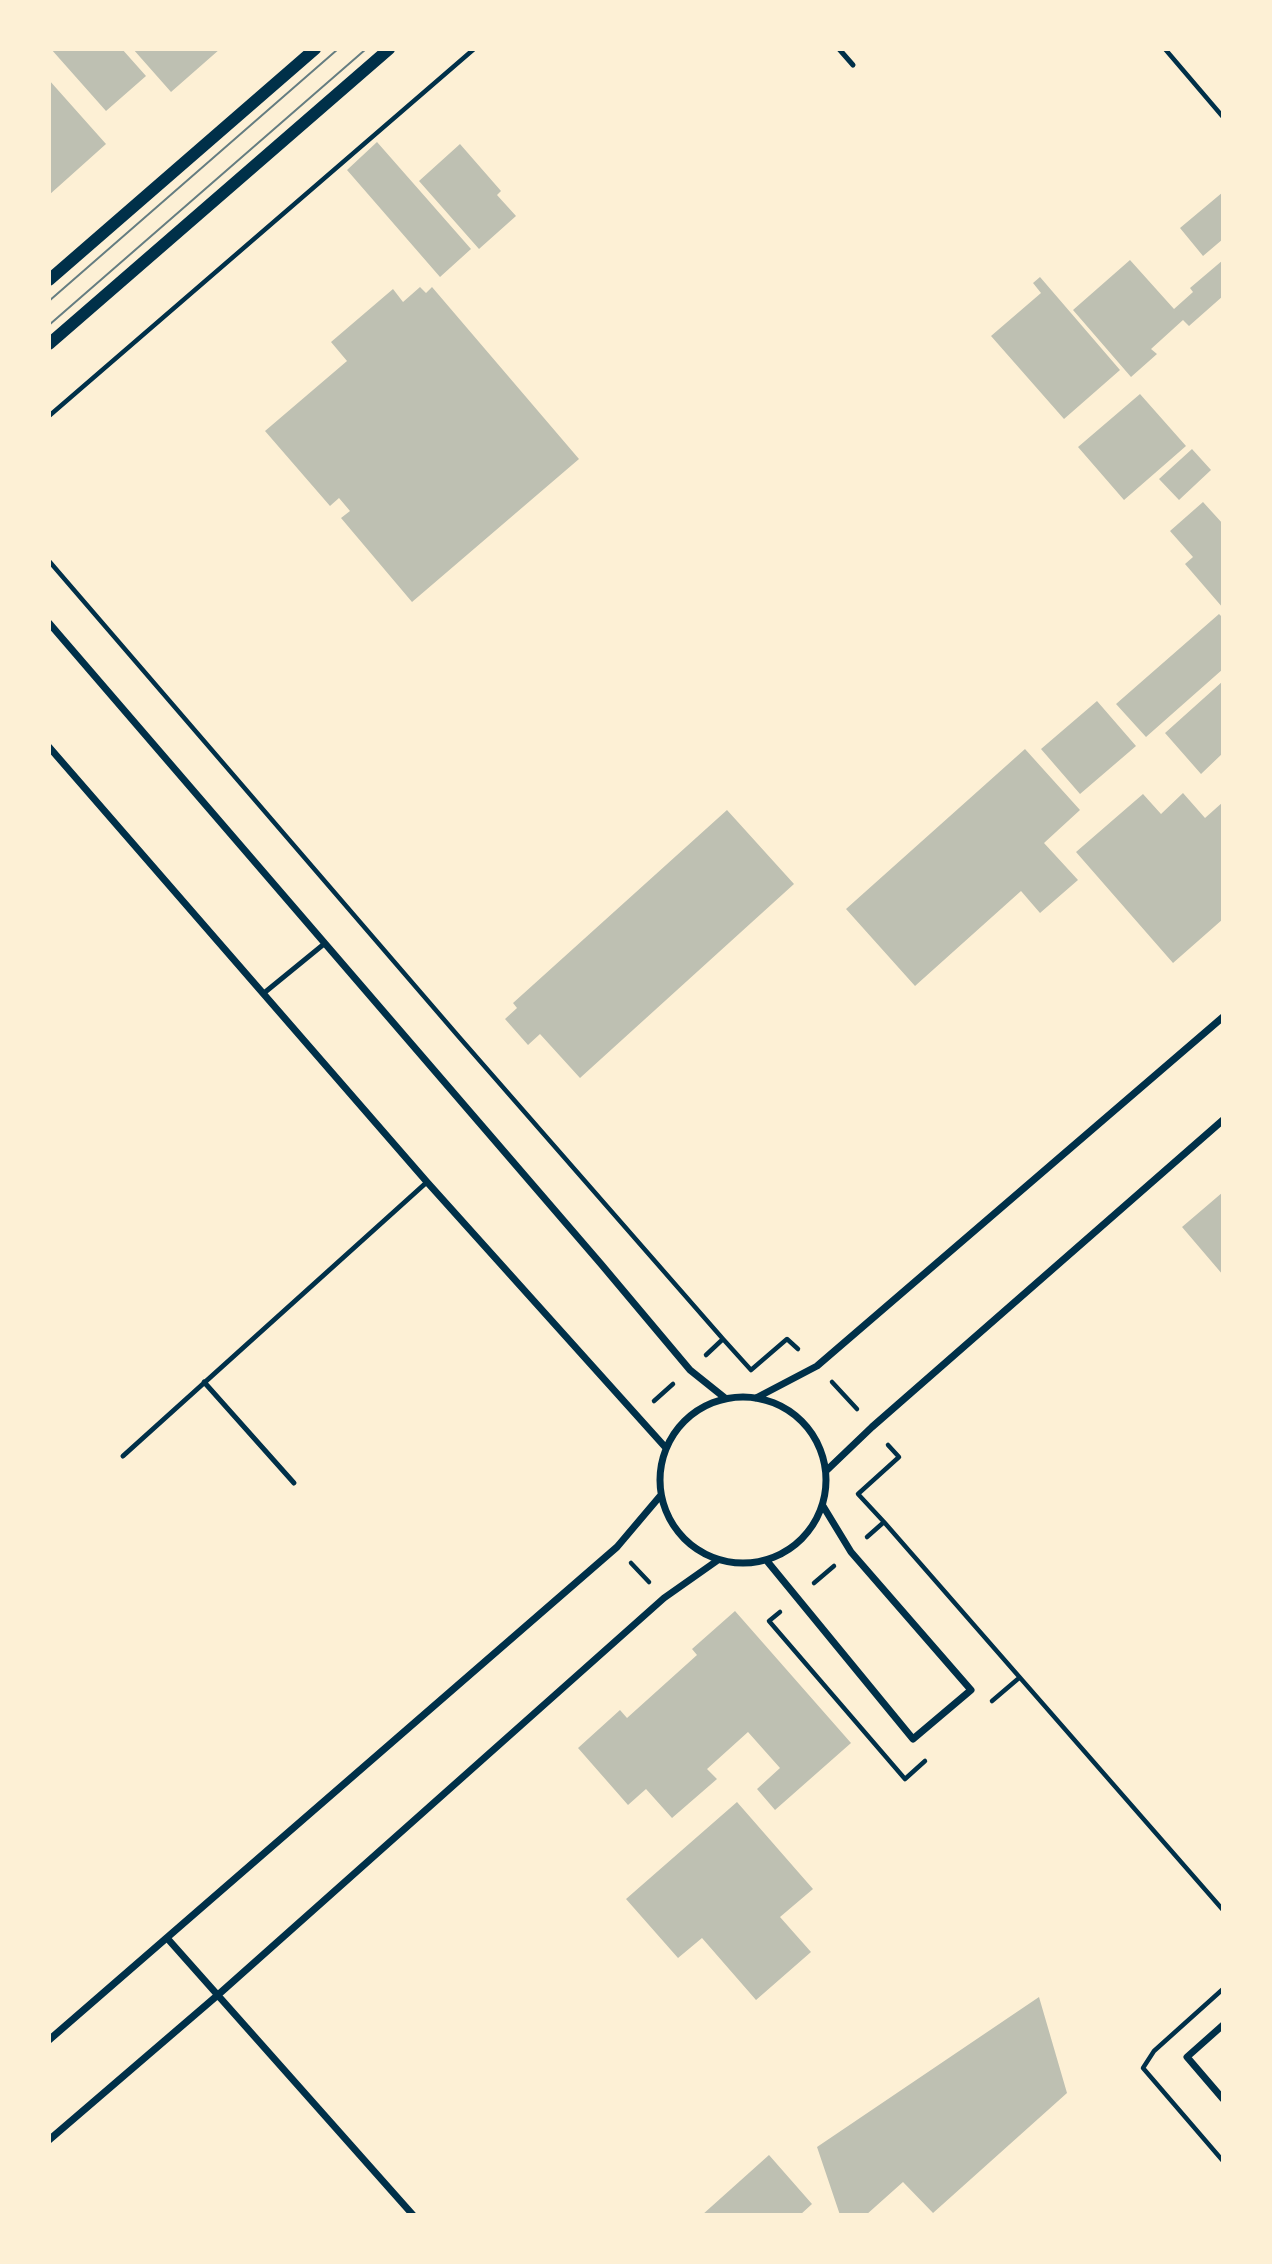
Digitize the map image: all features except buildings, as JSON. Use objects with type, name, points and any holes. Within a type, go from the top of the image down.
[{"type":"street","points":[[49,280],[315,49]]},
{"type":"street","points":[[49,344],[389,49]]},
{"type":"street","points":[[49,623],[690,1370],[725,1398]]},
{"type":"street","points":[[49,747],[427,1182],[666,1448]]},
{"type":"street","points":[[756,1398],[817,1366],[1223,1017]]},
{"type":"street","points":[[826,1471],[872,1427],[1223,1120]]},
{"type":"street","points":[[725,1398],[756,1398],[782,1406],[804,1422],[819,1445],[826,1471],[823,1506],[810,1530],[791,1549],[767,1561],[742,1564],[718,1560],[697,1551],[680,1536],[667,1517],[661,1495],[660,1471],[666,1448],[680,1425],[701,1408],[725,1398]]},
{"type":"street","points":[[49,2040],[617,1547],[661,1495]]},
{"type":"street","points":[[767,1561],[913,1739],[971,1690],[851,1552],[823,1506]]},
{"type":"street","points":[[49,2140],[219,1994],[664,1598],[718,1560]]},
{"type":"street","points":[[167,1938],[413,2215]]},
{"type":"street","points":[[1223,2025],[1187,2057],[1223,2099]]},
{"type":"lane","points":[[839,49],[853,65]]},
{"type":"lane","points":[[264,993],[324,944]]},
{"type":"lane","points":[[123,1456],[427,1182]]},
{"type":"lane","points":[[204,1382],[294,1483]]},
{"type":"path","points":[[49,416],[474,49]]},
{"type":"path","points":[[1165,49],[1223,117]]},
{"type":"path","points":[[49,561],[459,1037],[751,1370],[787,1339],[817,1366],[899,1457],[858,1494],[1223,1910]]},
{"type":"path","points":[[637,1416],[723,1339]]},
{"type":"path","points":[[884,1522],[769,1621],[905,1779],[925,1761]]},
{"type":"path","points":[[617,1547],[664,1598]]},
{"type":"path","points":[[986,1706],[1019,1678]]},
{"type":"tram line","points":[[49,301],[338,49]]},
{"type":"tram line","points":[[49,325],[366,49]]}]
